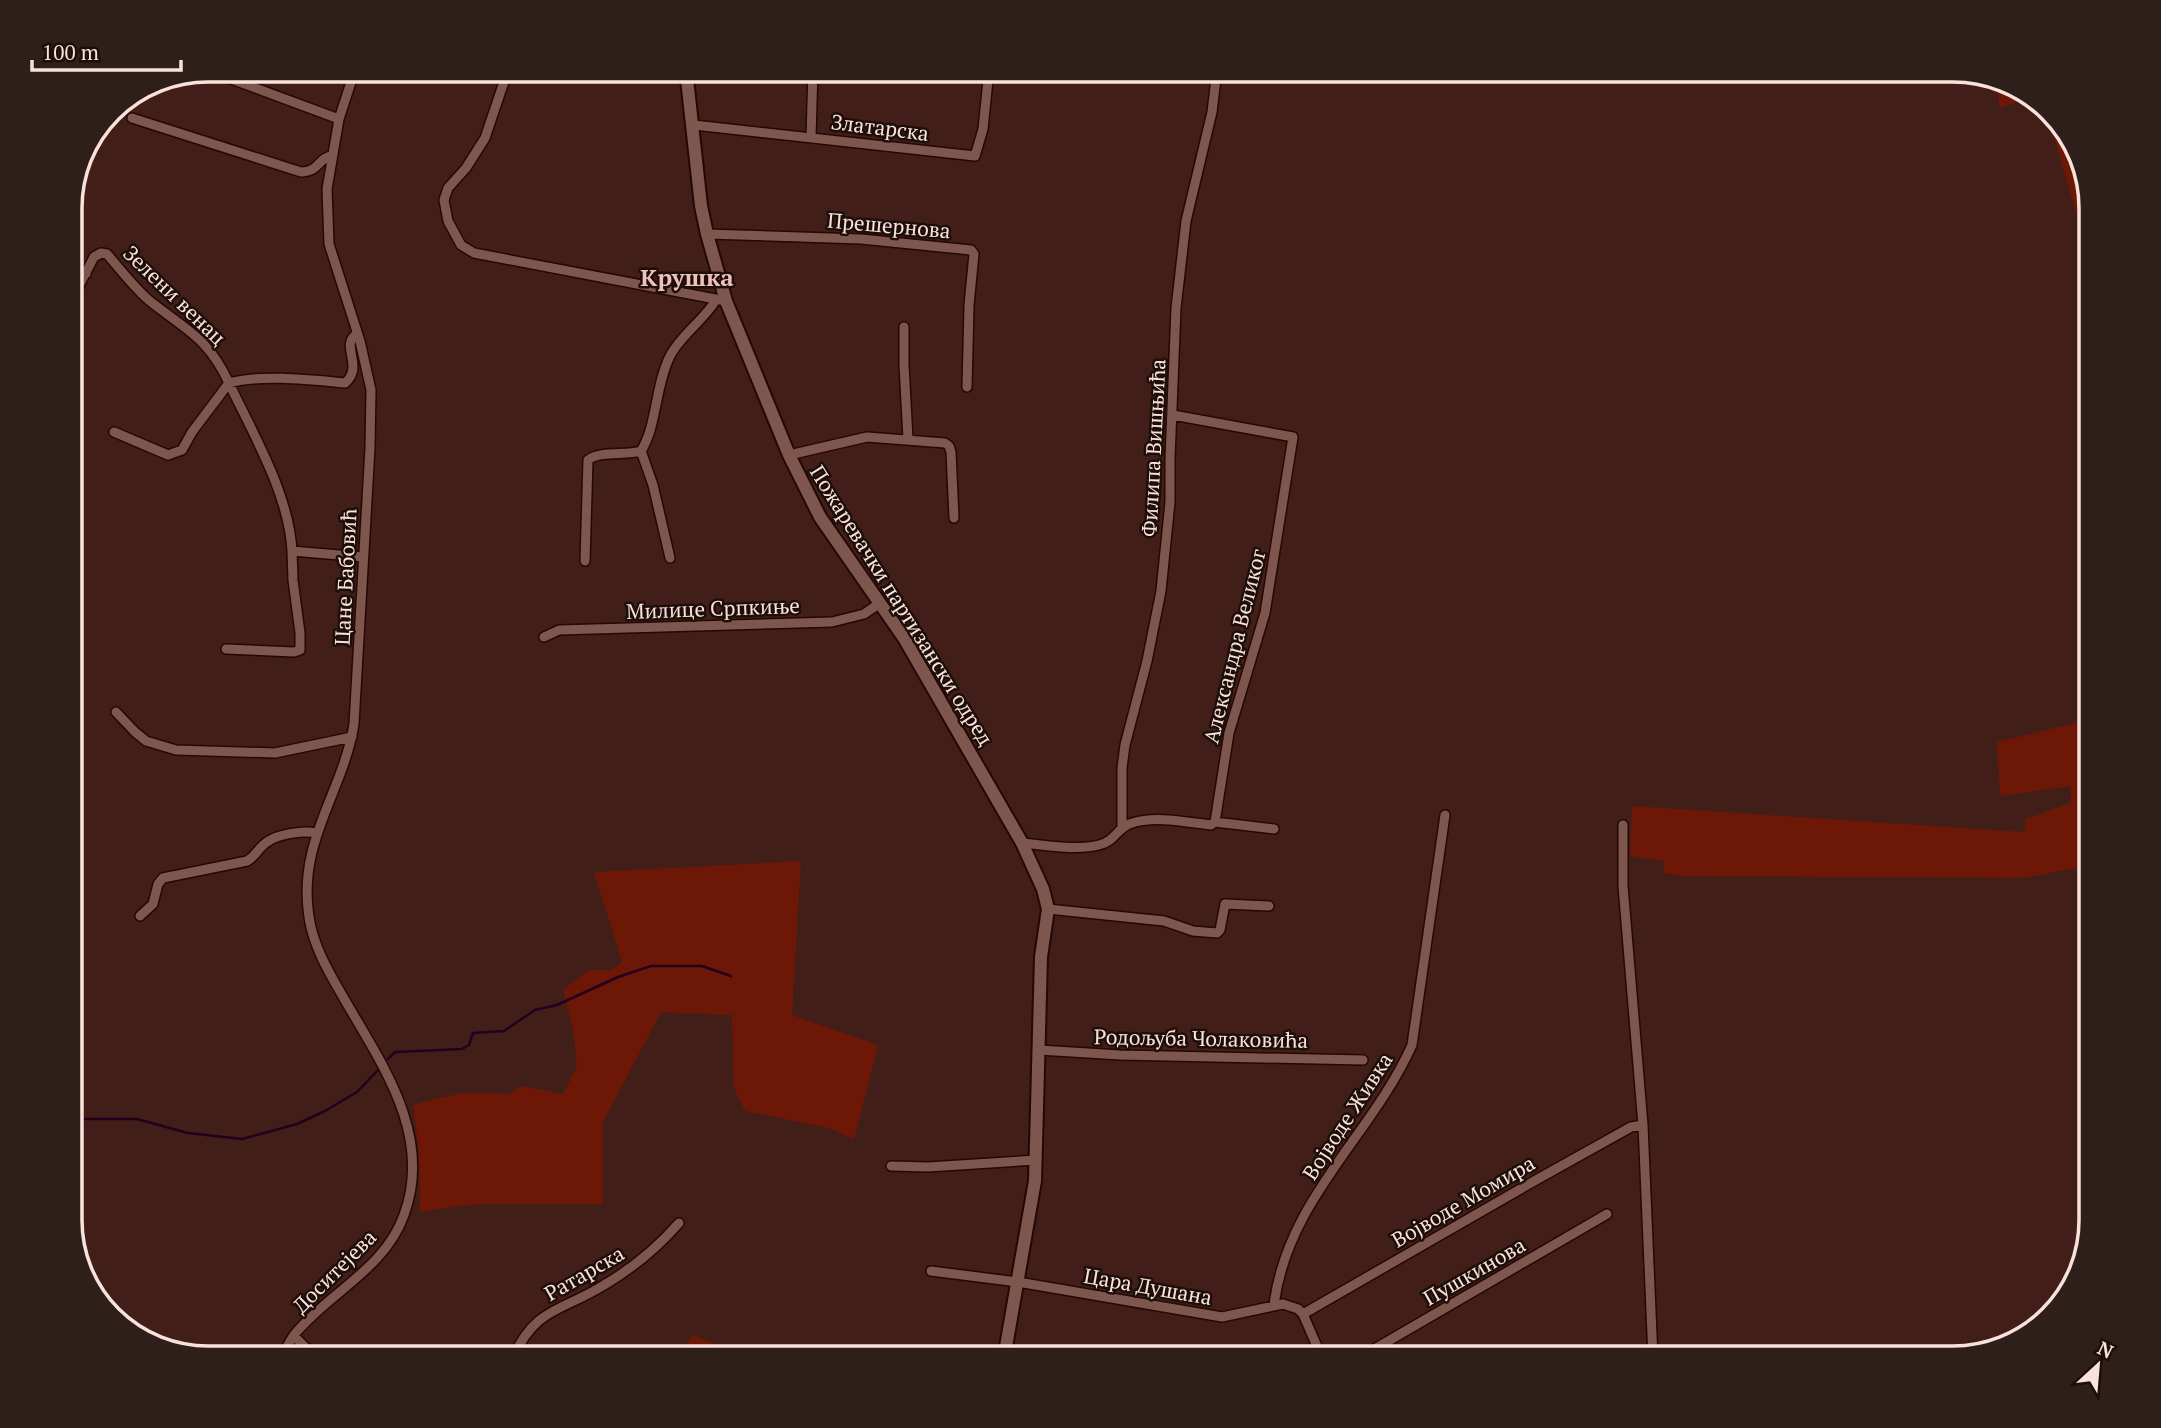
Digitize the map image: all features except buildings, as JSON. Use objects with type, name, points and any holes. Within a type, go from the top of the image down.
[{"type":"street","name":"Филипа Вишњића","points":[[1122,828],[1122,768],[1125,745],[1147,661],[1161,591],[1170,502],[1176,308],[1186,221],[1212,112],[1216,82]]},
{"type":"street","points":[[242,83],[339,119]]},
{"type":"street","name":"Цане Бабовић","points":[[351,83],[331,156],[327,189],[329,244],[371,390],[370,448],[350,751],[316,833],[307,867],[309,920],[330,974],[385,1069]]},
{"type":"street","points":[[504,83],[485,138],[466,168],[448,188],[444,200],[449,221],[461,245],[474,253],[721,301]]},
{"type":"street","name":"Пожаревачки партизански одред","points":[[688,83],[701,206],[721,301],[820,517],[904,638],[1022,843],[1043,889],[1048,909],[1041,957],[1035,1181],[1005,1346]]},
{"type":"street","points":[[811,137],[813,83]]},
{"type":"street","name":"Златарска","points":[[694,125],[975,156],[983,129],[988,83]]},
{"type":"street","points":[[132,118],[301,172],[314,170],[324,158],[331,156]]},
{"type":"street","name":"Прешернова","points":[[707,234],[861,239],[971,250],[974,254],[969,305],[967,387]]},
{"type":"street","name":"Зелени венац","points":[[83,279],[96,255],[107,254],[150,301],[201,340],[219,362],[288,516],[301,648],[295,652],[226,649]]},
{"type":"street","points":[[585,561],[588,460],[595,455],[625,455],[641,451],[648,438],[661,378],[671,354],[721,301]]},
{"type":"street","points":[[904,327],[908,439]]},
{"type":"street","points":[[114,432],[168,455],[176,454],[182,450],[200,420],[229,383],[241,379],[345,383],[354,370],[350,343],[352,337],[357,334]]},
{"type":"street","name":"Александра Великог","points":[[1173,415],[1293,437],[1265,612],[1229,733],[1215,822]]},
{"type":"street","points":[[789,454],[867,437],[945,443],[949,446],[954,518]]},
{"type":"street","points":[[641,451],[653,485],[670,558]]},
{"type":"street","points":[[292,551],[363,557]]},
{"type":"street","name":"Милице Српкиње","points":[[544,637],[559,630],[832,622],[864,614],[880,603]]},
{"type":"street","points":[[116,712],[146,741],[176,750],[275,753],[352,737]]},
{"type":"street","name":"Војводе Живка","points":[[1274,1305],[1285,1257],[1302,1220],[1343,1152],[1399,1073],[1412,1045],[1445,815]]},
{"type":"street","points":[[1022,843],[1073,848],[1096,846],[1113,840],[1122,828],[1131,823],[1157,820],[1211,825],[1215,822],[1274,829]]},
{"type":"street","points":[[1623,825],[1623,887],[1643,1125],[1652,1346]]},
{"type":"street","points":[[140,916],[153,904],[158,884],[163,878],[247,861],[271,840],[308,832],[316,833]]},
{"type":"street","points":[[1048,909],[1164,921],[1193,931],[1217,933],[1225,904],[1269,906]]},
{"type":"street","name":"Родољуба Чолаковића","points":[[1039,1050],[1120,1055],[1363,1060]]},
{"type":"street","name":"Доситејева","points":[[288,1346],[294,1336],[376,1259],[403,1218],[413,1178],[413,1151],[406,1120],[385,1069]]},
{"type":"street","name":"Војводе Момира","points":[[1304,1314],[1631,1127],[1643,1125]]},
{"type":"street","points":[[891,1166],[929,1167],[1036,1160]]},
{"type":"street","name":"Пушкинова","points":[[1380,1346],[1607,1214]]},
{"type":"street","name":"Ратарска","points":[[519,1346],[525,1334],[537,1321],[631,1268],[659,1246],[679,1223]]},
{"type":"street","points":[[930,1271],[1018,1282]]},
{"type":"street","name":"Цара Душана","points":[[1018,1282],[1222,1317],[1283,1304],[1304,1314]]},
{"type":"street","points":[[1304,1314],[1317,1346]]},
{"type":"street","name":"Доситејева","points":[[294,1336],[304,1346]]},
{"type":"shaded area","points":[[1997,91],[2019,102],[2000,108]]},
{"type":"shaded area","points":[[2053,133],[2066,153],[2074,176],[2078,192],[2079,223]]},
{"type":"shaded area","points":[[2079,722],[2079,867],[2024,878],[1679,876],[1664,873],[1664,861],[1630,856],[1632,806],[2024,832],[2026,819],[2070,803],[2071,786],[2000,796],[1997,742]]},
{"type":"shaded area","points":[[801,861],[792,1015],[878,1045],[854,1139],[829,1128],[745,1111],[734,1088],[732,1015],[661,1012],[603,1122],[603,1204],[475,1204],[420,1212],[419,1152],[413,1105],[460,1094],[508,1095],[521,1086],[563,1094],[577,1066],[573,1029],[563,990],[589,970],[612,970],[622,962],[594,872]]},
{"type":"shaded area","points":[[692,1335],[721,1346],[686,1346]]},
{"type":"waterway","points":[[388,1059],[395,1052],[462,1049],[469,1045],[473,1033],[504,1031],[535,1010],[557,1005],[618,977],[651,966],[702,966],[731,976]]},
{"type":"waterway","points":[[83,1119],[137,1119],[188,1133],[242,1139],[297,1124],[325,1111],[357,1092],[378,1070]]},
{"type":"district","name":"Крушка","points":[[687,277]]}]
